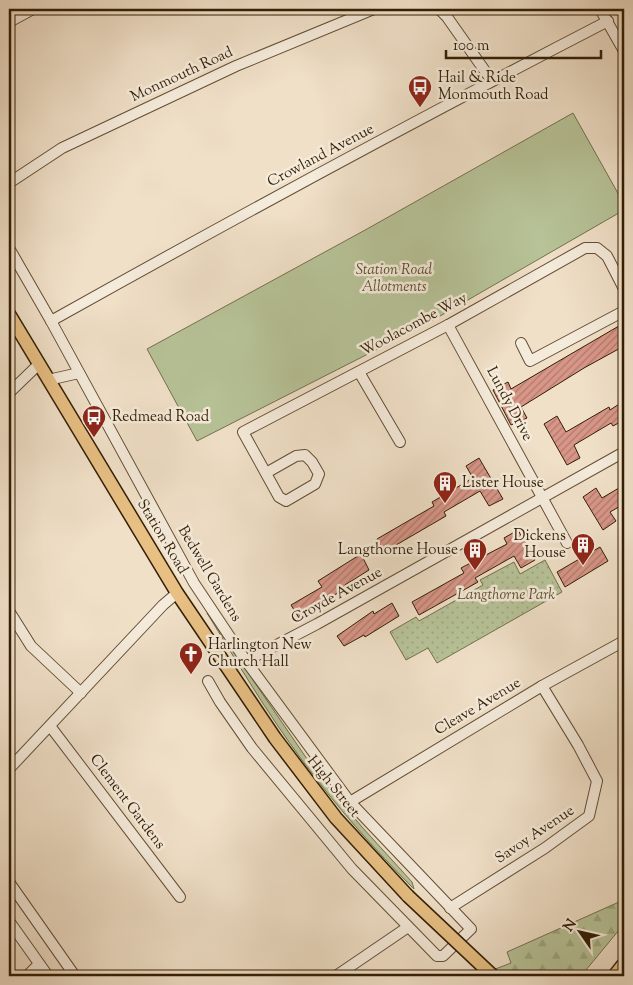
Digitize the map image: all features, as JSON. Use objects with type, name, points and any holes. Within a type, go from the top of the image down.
[{"type":"highway","points":[[616,976],[624,966]]},
{"type":"main road","name":"Station Road","points":[[9,314],[177,593]]},
{"type":"main road","name":"High Street","points":[[177,593],[274,738],[364,851],[408,896],[493,976]]},
{"type":"street","points":[[9,22],[34,9]]},
{"type":"street","name":"Monmouth Road","points":[[9,183],[62,148],[236,66],[374,9]]},
{"type":"street","points":[[439,9],[447,17],[492,81]]},
{"type":"street","points":[[600,9],[624,51]]},
{"type":"street","name":"Crowland Avenue","points":[[51,321],[194,241],[608,21]]},
{"type":"street","name":"Bedwell Gardens","points":[[9,248],[194,583],[246,661],[350,802],[470,929],[442,956],[437,956],[408,927]]},
{"type":"street","name":"Woolacombe Way","points":[[266,473],[296,456],[305,455],[319,474],[315,484],[286,501],[279,497],[243,432],[448,325],[585,248],[597,248],[607,256],[624,289]]},
{"type":"street","points":[[521,343],[530,361],[624,311]]},
{"type":"street","name":"Lundy Drive","points":[[448,325],[567,543]]},
{"type":"street","points":[[9,393],[38,365]]},
{"type":"street","points":[[359,372],[400,442]]},
{"type":"street","points":[[48,380],[79,373]]},
{"type":"street","name":"Croyde Avenue","points":[[246,661],[317,624],[624,452]]},
{"type":"street","name":"Station Road","points":[[9,769],[162,605],[177,593]]},
{"type":"street","points":[[9,611],[31,646],[81,693]]},
{"type":"street","name":"Cleave Avenue","points":[[350,802],[542,686],[624,641]]},
{"type":"street","points":[[208,681],[252,748],[352,869],[408,927],[336,976]]},
{"type":"street","name":"Savoy Avenue","points":[[450,908],[545,848],[590,816],[598,780],[542,686]]},
{"type":"street","name":"Clement Gardens","points":[[50,726],[180,897]]},
{"type":"street","points":[[9,882],[75,976]]},
{"type":"street","points":[[9,921],[48,976]]},
{"type":"street","points":[[27,976],[39,964]]},
{"type":"green space","name":"Station Road Allotments","points":[[573,113],[624,204],[624,210],[421,327],[197,441],[147,349],[367,229]]},
{"type":"green space","name":"Langthorne Park","points":[[545,560],[562,592],[437,663],[428,648],[406,660],[390,632],[416,617],[419,621],[483,585],[480,580],[514,562],[520,574]]},
{"type":"green space","points":[[207,613],[318,775],[412,882],[414,889],[356,827],[302,760],[264,706]]},
{"type":"green space","points":[[619,902],[624,906],[624,924],[581,976],[477,976],[511,963],[507,952]]},
{"type":"building","points":[[624,323],[624,346],[521,407],[527,418],[511,425],[493,390],[508,382],[511,389]]},
{"type":"building","points":[[624,401],[624,420],[613,426],[611,423],[574,445],[580,458],[567,465],[544,424],[557,416],[566,432],[609,407],[610,410]]},
{"type":"building","name":"Lister House","points":[[479,458],[503,499],[489,506],[480,491],[444,512],[446,516],[384,552],[377,539],[434,506],[432,502],[473,478],[466,466]]},
{"type":"building","points":[[624,485],[624,504],[610,512],[616,521],[603,530],[583,497],[596,488],[602,498]]},
{"type":"building","name":"Langthorne House","points":[[518,530],[535,560],[521,568],[514,556],[475,578],[478,582],[419,615],[412,602],[464,573],[461,568],[507,544],[504,538]]},
{"type":"building","name":"Dickens House","points":[[600,547],[608,561],[565,587],[557,572]]},
{"type":"building","points":[[361,554],[369,570],[345,585],[346,588],[323,602],[325,604],[299,618],[291,605],[322,587],[318,581]]},
{"type":"building","points":[[392,603],[399,616],[365,637],[364,635],[344,646],[337,636],[373,611],[374,614]]},
{"type":"place","name":"Hail & Ride Monmouth Road","points":[[420,108]]},
{"type":"place","name":"Redmead Road","points":[[94,438]]},
{"type":"place","name":"Lister House","points":[[445,504]]},
{"type":"place","name":"Dickens House","points":[[583,566]]},
{"type":"place","name":"Langthorne House","points":[[475,571]]},
{"type":"place","name":"Harlington New Church Hall","points":[[191,675]]}]
